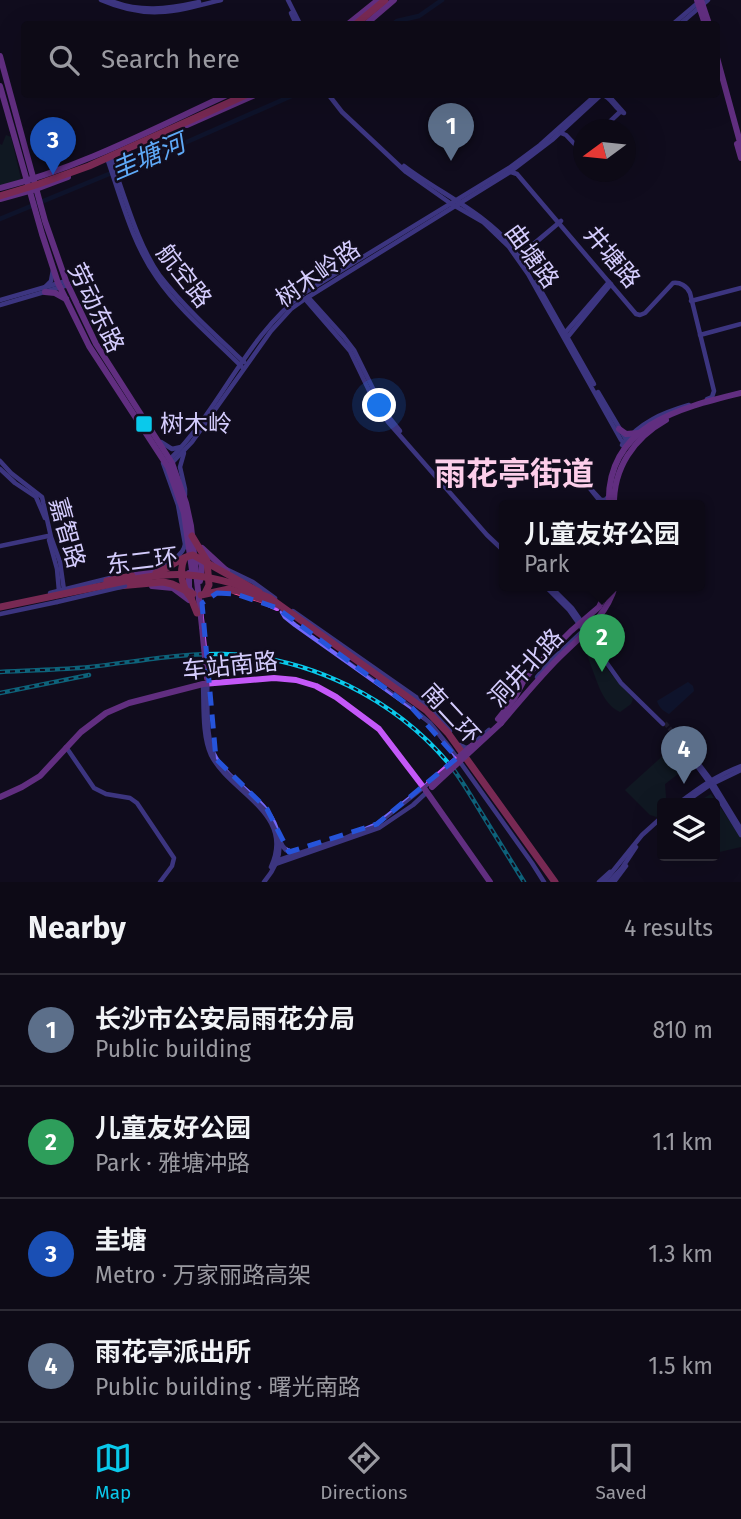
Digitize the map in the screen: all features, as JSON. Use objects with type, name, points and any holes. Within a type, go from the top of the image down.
[{"type":"highway","points":[[362,21],[390,0]]},
{"type":"highway","points":[[0,194],[88,163],[231,98]]},
{"type":"highway","points":[[0,194],[36,185],[89,166],[239,98]]},
{"type":"highway","points":[[114,586],[163,582],[196,593],[205,593],[209,588],[206,557],[190,535]]},
{"type":"highway","points":[[60,594],[83,586],[163,571],[189,555]]},
{"type":"highway","points":[[189,555],[259,592]]},
{"type":"highway","points":[[189,555],[181,564],[184,589],[196,593],[229,589],[269,600]]},
{"type":"highway","name":"东二环","points":[[0,609],[135,579],[187,574],[217,579],[259,592],[281,609]]},
{"type":"highway","name":"东二环","points":[[0,609],[149,579],[184,576],[245,589],[269,600]]},
{"type":"highway","points":[[196,593],[199,612]]},
{"type":"highway","name":"南二环","points":[[281,609],[409,701],[436,724],[546,882]]},
{"type":"highway","name":"南二环","points":[[281,609],[416,701],[442,725],[557,882]]},
{"type":"main road","points":[[352,21],[378,0]]},
{"type":"main road","points":[[369,21],[390,0]]},
{"type":"main road","points":[[701,2],[706,21]]},
{"type":"main road","name":"劳动东路","points":[[0,56],[30,179]]},
{"type":"main road","points":[[720,69],[741,146]]},
{"type":"main road","points":[[720,82],[741,158]]},
{"type":"main road","name":"劳动东路","points":[[0,86],[30,179],[53,266],[96,344],[160,442],[185,499],[191,526],[190,535]]},
{"type":"main road","points":[[0,194],[220,98]]},
{"type":"main road","points":[[0,194],[34,193],[110,162],[248,98]]},
{"type":"main road","name":"劳动东路","points":[[39,212],[66,299],[89,346],[168,462],[190,535]]},
{"type":"main road","points":[[45,290],[66,299]]},
{"type":"main road","points":[[610,500],[614,471],[627,443],[643,434],[656,421],[675,412],[741,395]]},
{"type":"main road","points":[[613,500],[627,443],[626,434],[619,429]]},
{"type":"main road","points":[[190,535],[227,571],[257,587],[269,600]]},
{"type":"main road","points":[[190,535],[189,555],[199,612]]},
{"type":"main road","points":[[190,535],[205,683]]},
{"type":"main road","points":[[189,555],[202,566],[196,593]]},
{"type":"main road","name":"洞井北路","points":[[426,789],[500,721],[578,640],[607,591]]},
{"type":"main road","name":"洞井北路","points":[[500,721],[532,670],[608,605],[613,591]]},
{"type":"main road","points":[[196,593],[230,592],[281,609]]},
{"type":"main road","name":"车站南路","points":[[0,798],[41,777],[52,768],[66,748],[101,720],[139,702],[205,683],[222,684],[274,678],[303,682],[336,696],[377,730],[426,789],[487,882]]},
{"type":"street","points":[[101,0],[143,13],[167,12],[221,0]]},
{"type":"street","points":[[109,0],[143,9],[167,9],[211,0]]},
{"type":"street","points":[[287,0],[297,21]]},
{"type":"street","points":[[677,21],[701,2]]},
{"type":"street","points":[[683,21],[701,2]]},
{"type":"street","name":"曲塘路","points":[[333,98],[342,111],[406,172],[489,227],[519,257],[619,429]]},
{"type":"street","points":[[455,203],[526,156],[598,98]]},
{"type":"street","points":[[455,203],[510,172],[560,133],[599,98]]},
{"type":"street","points":[[608,98],[621,112],[613,119]]},
{"type":"street","points":[[566,127],[567,134],[573,140]]},
{"type":"street","points":[[560,133],[573,142]]},
{"type":"street","name":"航空路","points":[[106,150],[139,241],[158,276],[244,365]]},
{"type":"street","name":"井塘路","points":[[519,165],[518,174],[638,314],[643,313],[674,281],[688,287],[692,301]]},
{"type":"street","name":"井塘路","points":[[510,172],[517,174],[559,222]]},
{"type":"street","name":"树木岭路","points":[[244,365],[291,309],[455,203]]},
{"type":"street","name":"树木岭路","points":[[168,462],[183,449],[272,324],[300,296],[455,203]]},
{"type":"street","points":[[519,257],[559,222]]},
{"type":"street","points":[[45,290],[51,281],[53,266]]},
{"type":"street","points":[[565,336],[610,283]]},
{"type":"street","points":[[0,303],[63,284]]},
{"type":"street","points":[[627,443],[657,416],[714,395],[692,301],[741,289]]},
{"type":"street","points":[[306,298],[346,345],[376,405],[388,422],[499,546]]},
{"type":"street","points":[[701,335],[741,324]]},
{"type":"street","name":"曲塘路","points":[[565,336],[627,443]]},
{"type":"street","points":[[160,442],[172,449],[183,449],[180,467],[185,499]]},
{"type":"street","name":"嘉智路","points":[[0,461],[42,497],[60,562],[60,594]]},
{"type":"street","points":[[168,462],[189,555]]},
{"type":"street","name":"嘉智路","points":[[0,469],[40,503],[57,569],[60,594]]},
{"type":"street","points":[[599,500],[588,486],[601,499],[606,499],[609,495]]},
{"type":"street","points":[[191,526],[200,544],[223,567],[259,586],[438,716],[557,882]]},
{"type":"street","points":[[189,555],[190,535]]},
{"type":"street","points":[[0,546],[48,536]]},
{"type":"street","points":[[60,594],[189,555]]},
{"type":"street","points":[[60,594],[125,586]]},
{"type":"street","points":[[553,591],[572,608],[623,681],[664,723]]},
{"type":"street","points":[[281,609],[296,612]]},
{"type":"street","points":[[584,627],[591,630],[592,638]]},
{"type":"street","points":[[584,627],[552,660],[529,682],[584,627]]},
{"type":"street","points":[[578,640],[584,637],[592,638]]},
{"type":"street","points":[[205,683],[209,736],[216,759],[267,809],[276,823],[280,847],[275,863],[262,882]]},
{"type":"street","points":[[205,683],[206,736],[210,754],[268,818],[276,838],[275,863]]},
{"type":"street","points":[[460,745],[468,747],[490,731],[474,747],[471,760]]},
{"type":"street","points":[[66,748],[94,788],[106,794],[130,798],[141,808],[174,858],[171,868],[160,882]]},
{"type":"street","points":[[687,751],[741,829]]},
{"type":"street","points":[[688,798],[710,782],[741,768]]},
{"type":"street","points":[[710,782],[741,835]]},
{"type":"street","name":"洞井北路","points":[[275,863],[379,828],[413,805],[426,789]]},
{"type":"street","name":"洞井北路","points":[[275,863],[377,824],[426,789]]},
{"type":"street","points":[[609,882],[650,827],[657,822]]},
{"type":"street","points":[[279,838],[289,852],[307,850]]},
{"type":"street","points":[[599,882],[631,852]]},
{"type":"street","points":[[609,882],[624,871],[631,852]]},
{"type":"highlighted area","points":[[217,593],[236,594],[277,608],[412,708],[457,758],[377,824],[289,852],[267,809],[216,759],[202,603]]},
{"type":"green space","points":[[6,135],[11,137],[21,179],[0,187],[0,144],[2,145]]},
{"type":"green space","points":[[580,641],[590,643],[606,668],[633,699],[631,704],[620,712],[609,703],[601,691]]},
{"type":"green space","points":[[676,744],[691,764],[665,784],[666,798],[657,798],[657,817],[650,815],[625,790]]},
{"type":"green space","points":[[720,807],[741,837],[741,847],[720,852]]},
{"type":"water","points":[[688,682],[694,691],[669,714],[663,710],[657,701]]},
{"type":"waterway","name":"圭塘河","points":[[397,21],[419,16],[442,0]]},
{"type":"waterway","name":"圭塘河","points":[[0,219],[287,98]]},
{"type":"tunnel","points":[[665,723],[688,750]]},
{"type":"railway","points":[[0,672],[79,668],[173,656],[223,654],[287,663],[318,673],[377,701],[428,741],[459,777],[524,882]]},
{"type":"railway","points":[[0,693],[89,675]]},
{"type":"place","name":"长沙市公安局雨花分局","points":[[451,161]]},
{"type":"place","name":"圭塘","points":[[53,175]]},
{"type":"place","name":"树木岭","points":[[144,424]]},
{"type":"place","name":"儿童友好公园","points":[[602,672]]},
{"type":"place","name":"雨花亭派出所","points":[[684,784]]},
{"type":"district","name":"雨花亭街道","points":[[514,474]]}]
